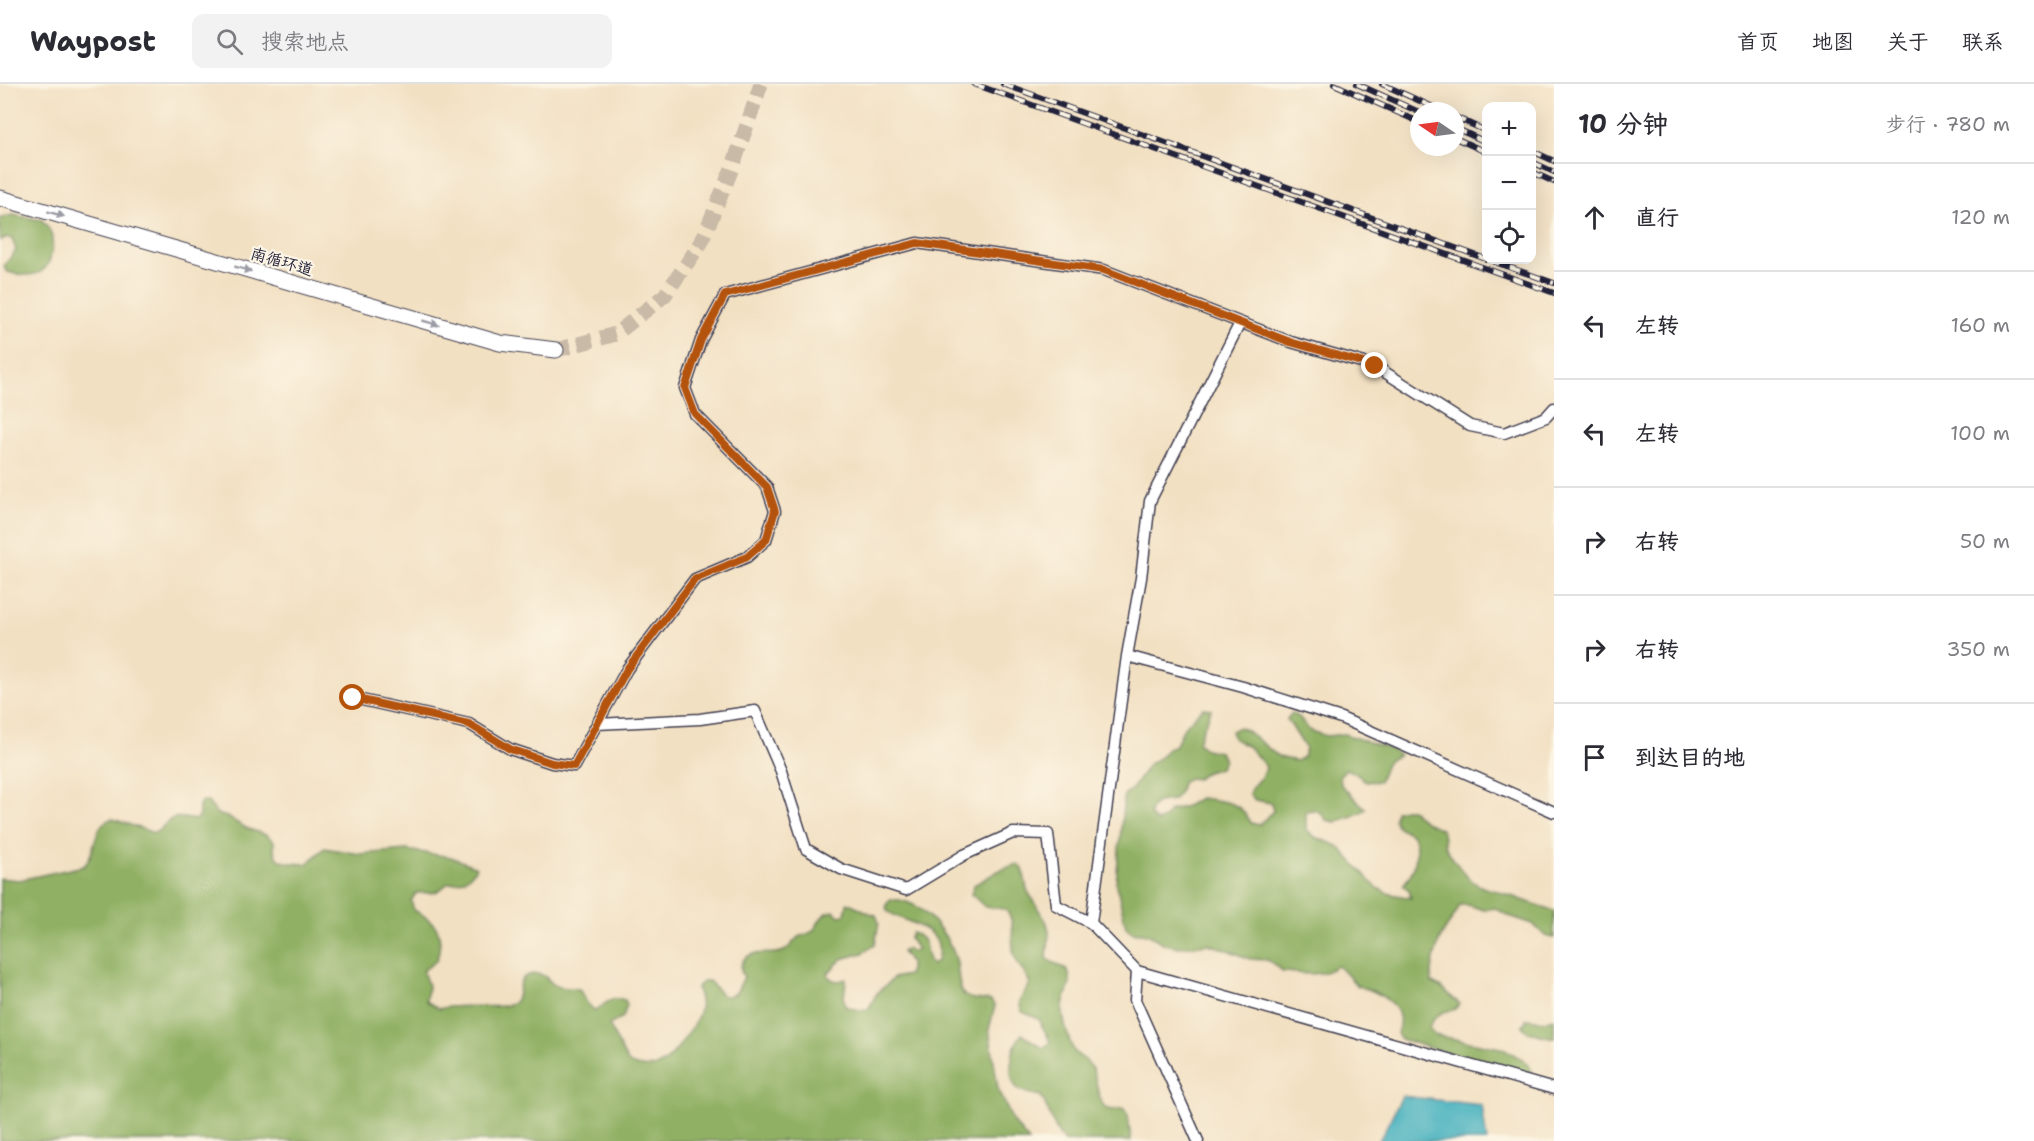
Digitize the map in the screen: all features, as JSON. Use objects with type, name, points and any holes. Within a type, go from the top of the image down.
[{"type":"street","name":"南循环道","points":[[0,198],[500,343],[556,350]]},
{"type":"street","points":[[353,698],[469,724],[510,749],[552,763],[574,766],[627,669],[695,579],[747,557],[766,540],[775,511],[767,487],[695,414],[685,388],[701,340],[725,295],[917,243],[1104,270],[1290,342],[1375,366],[1470,426],[1504,433],[1546,417],[1554,408]]},
{"type":"street","points":[[1091,923],[1150,501],[1240,323]]},
{"type":"street","points":[[1128,656],[1243,687],[1341,718],[1554,812]]},
{"type":"street","points":[[597,724],[700,719],[755,711],[781,771],[806,849],[841,868],[906,890],[964,855],[1013,832],[1048,834],[1056,905],[1091,923],[1137,971],[1554,1089]]},
{"type":"street","points":[[1137,971],[1135,1000],[1198,1141]]},
{"type":"green space","points":[[13,215],[42,220],[50,231],[52,252],[45,268],[38,273],[24,275],[6,271],[4,266],[16,250],[12,239],[7,237],[0,241],[0,218]]},
{"type":"green space","points":[[1203,708],[1211,709],[1198,743],[1205,749],[1220,752],[1224,760],[1220,768],[1204,773],[1197,779],[1189,778],[1182,783],[1179,793],[1173,800],[1157,802],[1151,808],[1150,816],[1157,822],[1165,818],[1169,811],[1186,806],[1200,798],[1230,803],[1242,810],[1251,823],[1259,825],[1273,811],[1271,803],[1255,800],[1249,794],[1266,767],[1249,747],[1234,739],[1231,731],[1239,727],[1246,730],[1279,757],[1296,761],[1303,757],[1306,749],[1287,719],[1292,713],[1299,717],[1310,731],[1327,736],[1344,734],[1393,750],[1399,755],[1387,762],[1379,781],[1364,780],[1356,773],[1346,769],[1340,775],[1341,785],[1366,809],[1335,822],[1326,820],[1318,811],[1306,811],[1306,829],[1315,837],[1338,846],[1376,887],[1387,893],[1411,898],[1409,890],[1403,885],[1411,874],[1415,862],[1415,841],[1413,835],[1398,827],[1394,820],[1396,811],[1412,809],[1422,819],[1442,830],[1446,848],[1472,881],[1486,889],[1554,911],[1554,938],[1545,936],[1533,924],[1509,916],[1495,908],[1484,910],[1460,905],[1443,933],[1434,958],[1432,972],[1432,983],[1460,1004],[1454,1010],[1442,1013],[1433,1020],[1429,1028],[1434,1035],[1505,1049],[1528,1063],[1532,1072],[1523,1075],[1400,1039],[1397,1033],[1399,1019],[1396,1008],[1375,992],[1357,985],[1336,966],[1318,973],[1283,972],[1267,960],[1250,959],[1208,944],[1180,947],[1164,944],[1148,934],[1132,932],[1126,927],[1116,883],[1124,795],[1133,788],[1148,765],[1163,755],[1168,748],[1176,745],[1184,727]]},
{"type":"green space","points":[[202,801],[207,801],[217,814],[266,835],[274,841],[274,849],[279,859],[288,863],[307,864],[324,848],[361,854],[406,850],[451,857],[476,867],[465,879],[448,883],[436,892],[416,893],[411,901],[414,910],[434,924],[439,936],[437,960],[423,971],[428,986],[426,1001],[439,1009],[457,1006],[507,1005],[516,999],[519,985],[524,977],[537,974],[543,975],[556,986],[579,989],[595,1011],[609,1001],[625,1000],[627,1005],[623,1017],[609,1025],[628,1062],[639,1067],[652,1067],[665,1062],[683,1040],[698,1015],[701,1003],[697,987],[703,981],[709,981],[723,996],[736,993],[744,977],[741,967],[748,956],[784,951],[799,937],[814,929],[822,917],[829,912],[834,911],[839,916],[845,915],[847,903],[876,915],[879,923],[875,944],[863,953],[842,959],[828,976],[837,981],[846,979],[845,1006],[867,1010],[878,992],[893,978],[908,975],[910,962],[902,952],[907,948],[912,952],[917,949],[909,938],[912,933],[925,943],[927,956],[932,965],[937,961],[939,949],[931,933],[895,916],[887,911],[886,905],[890,900],[901,900],[911,904],[931,919],[952,949],[956,959],[960,987],[964,995],[973,999],[991,1001],[995,1006],[989,1029],[998,1088],[1013,1122],[1029,1141],[0,1141],[0,878],[19,880],[84,866],[91,854],[98,832],[106,821],[113,819],[154,833],[172,818],[195,820],[199,817],[199,805]]},
{"type":"green space","points":[[1017,864],[1023,869],[1027,890],[1047,923],[1049,931],[1047,959],[1063,967],[1069,974],[1070,984],[1063,1003],[1063,1014],[1071,1045],[1076,1053],[1091,1066],[1105,1108],[1113,1110],[1123,1108],[1128,1115],[1131,1141],[1064,1141],[1041,1096],[1023,1092],[1014,1084],[1011,1062],[1015,1046],[1022,1034],[1043,1048],[1050,1043],[1039,1019],[1022,1012],[1020,1007],[1020,999],[1030,983],[1014,955],[1011,918],[1005,909],[985,907],[971,894],[974,885],[1000,870]]},
{"type":"green space","points":[[1527,1019],[1547,1021],[1554,1019],[1554,1038],[1528,1032],[1522,1026]]},
{"type":"water","points":[[1402,1096],[1482,1105],[1487,1141],[1379,1141]]},
{"type":"tunnel","points":[[556,350],[616,334],[665,295],[701,243],[733,166],[761,84]]},
{"type":"railway","points":[[974,84],[1554,293]]},
{"type":"railway","points":[[1003,84],[1482,258]]},
{"type":"railway","points":[[1334,84],[1410,118]]},
{"type":"railway","points":[[1357,84],[1410,108]]},
{"type":"railway","points":[[1382,84],[1422,102]]},
{"type":"railway","points":[[1464,121],[1482,129]]},
{"type":"railway","points":[[1464,132],[1482,140]]},
{"type":"railway","points":[[1464,142],[1482,150]]},
{"type":"railway","points":[[1536,153],[1554,161]]},
{"type":"railway","points":[[1536,164],[1554,172]]},
{"type":"railway","points":[[1536,174],[1554,182]]},
{"type":"railway","points":[[1500,264],[1554,283]]},
{"type":"route","points":[[353,698],[469,724],[510,749],[552,763],[574,766],[627,669],[695,579],[747,557],[766,540],[775,511],[767,487],[695,414],[685,388],[701,340],[725,295],[917,243],[1104,270],[1290,342],[1375,366]]}]
